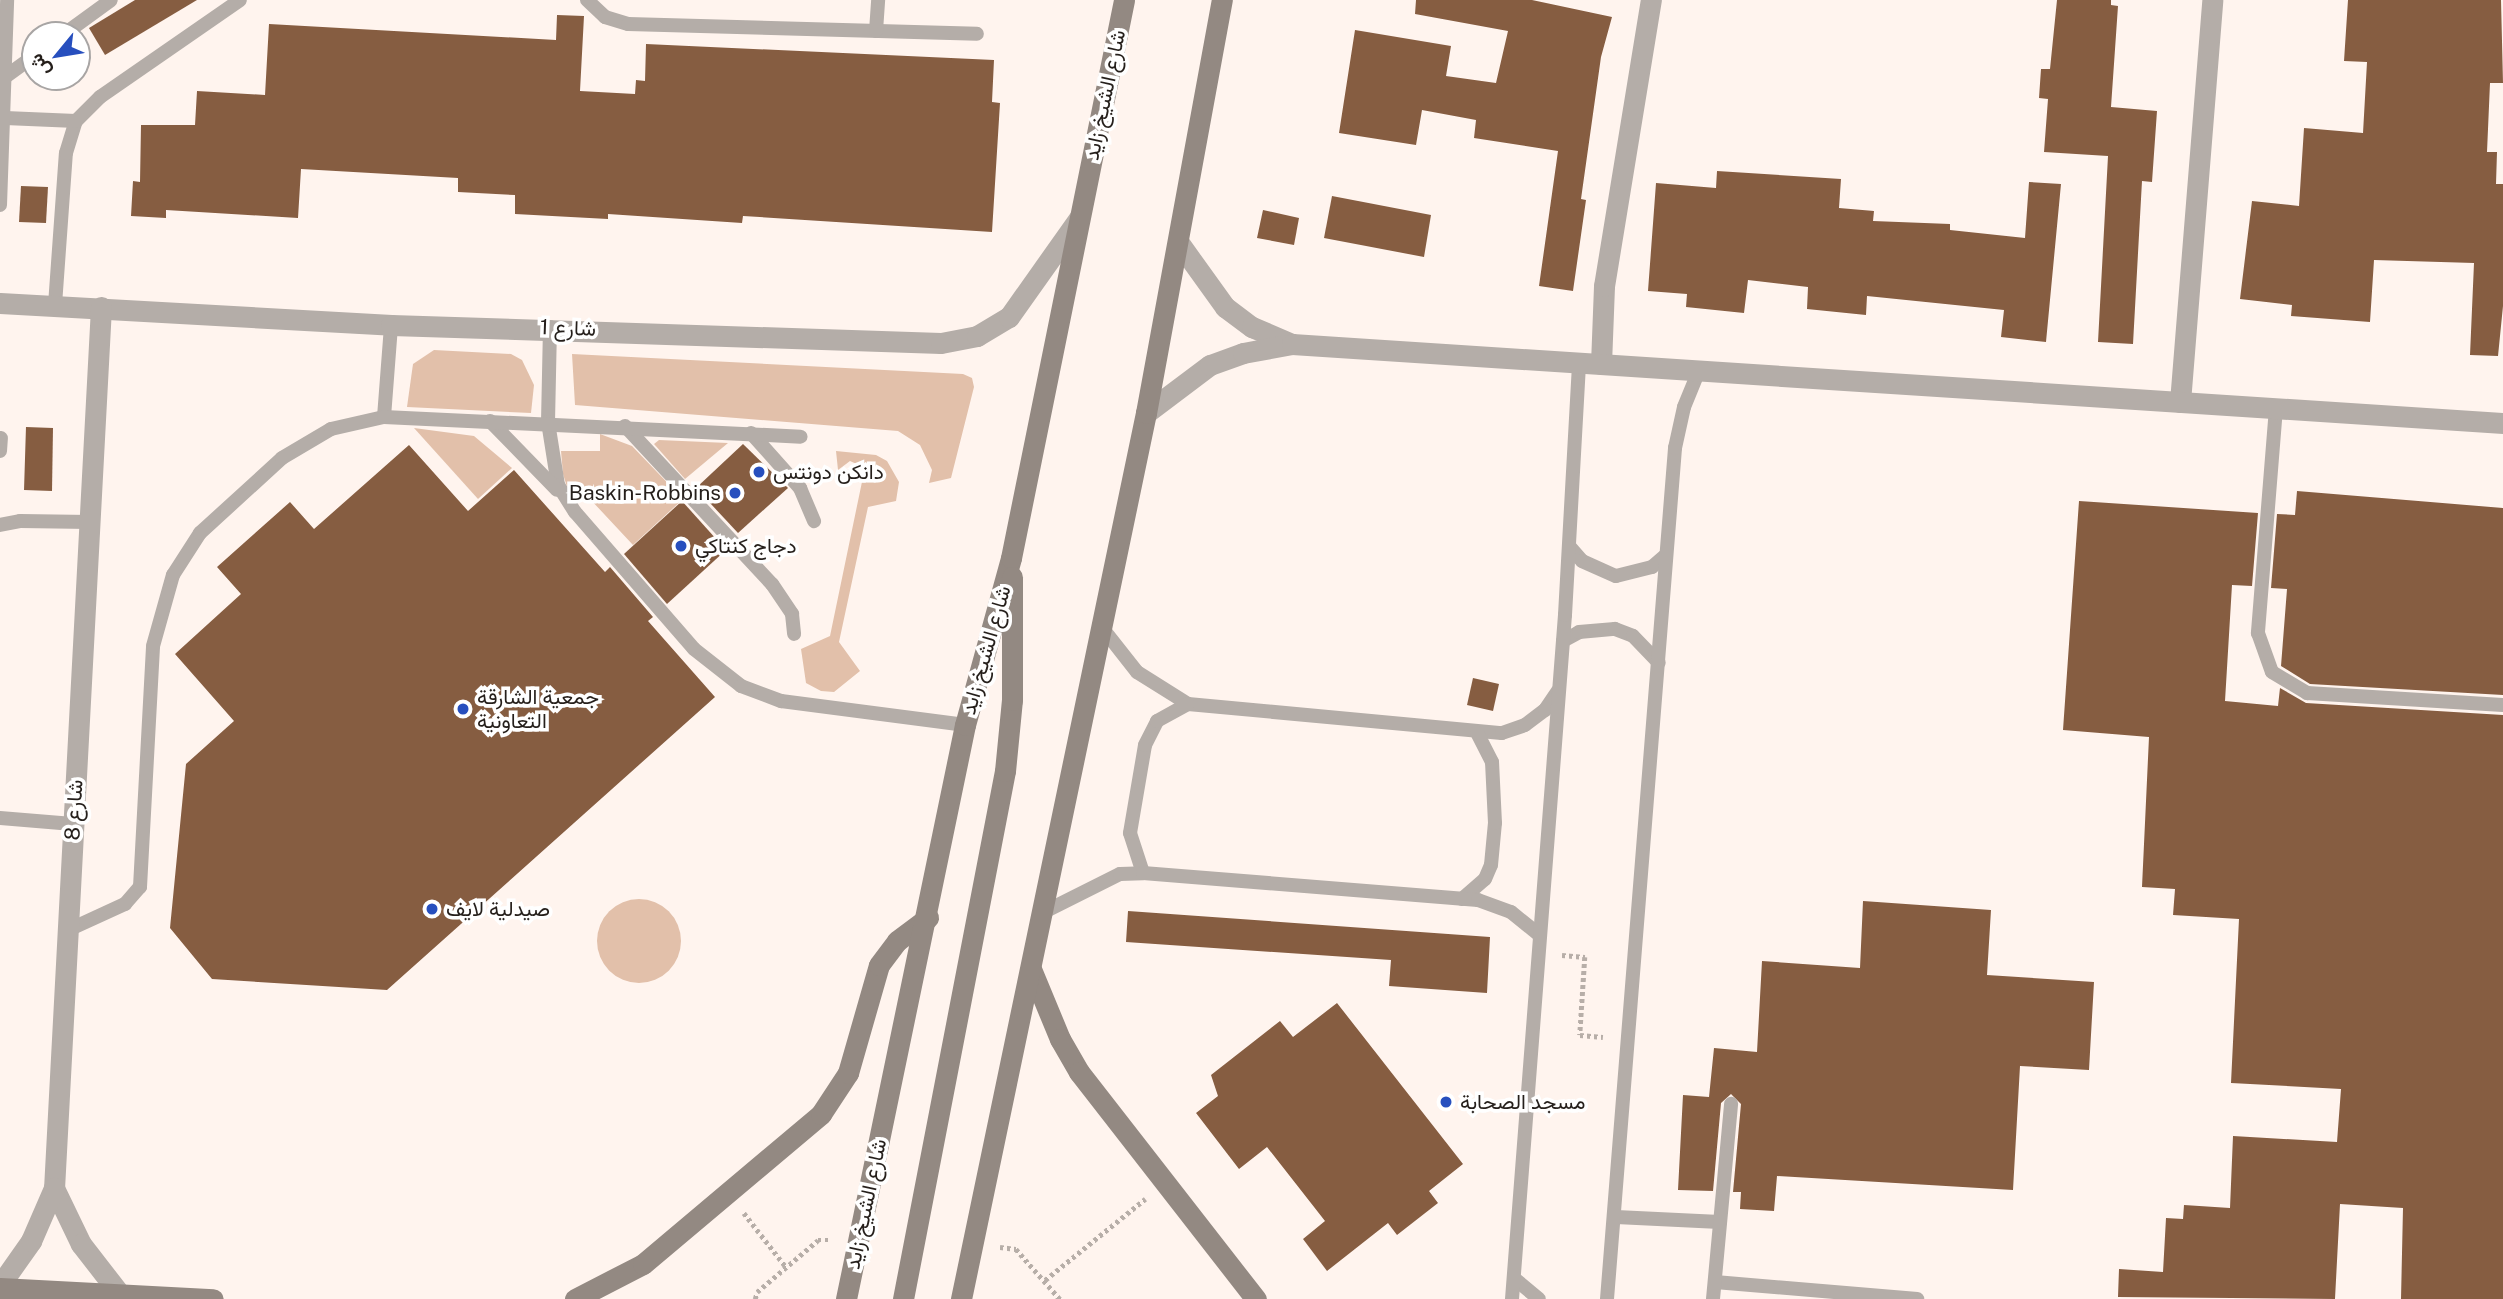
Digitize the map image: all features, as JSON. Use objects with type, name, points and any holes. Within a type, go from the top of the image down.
[{"type":"main road","name":"شارع الشيخ زايد","points":[[846,1299],[928,918],[965,726],[1012,558],[1124,0]]},
{"type":"main road","points":[[959,1296],[1042,913],[1099,624],[1146,413],[1222,0]]},
{"type":"main road","points":[[903,1299],[1005,771],[1014,629],[1012,558]]},
{"type":"main road","points":[[575,1299],[643,1264],[803,1131],[836,1095],[856,1050],[879,965],[897,942],[928,918]]},
{"type":"main road","points":[[1030,967],[1060,1039],[1079,1072],[1163,1184],[1256,1299]]},
{"type":"main road","points":[[906,1277],[922,1299]]},
{"type":"main road","points":[[0,1287],[213,1299]]},
{"type":"street","points":[[1601,364],[1604,286],[1649,0]]},
{"type":"street","points":[[2180,402],[2212,0]]},
{"type":"street","name":"شارع 1","points":[[0,303],[391,325],[550,327],[960,341],[977,336],[1009,317],[1079,218]]},
{"type":"street","points":[[1179,243],[1225,307],[1252,327],[1292,344]]},
{"type":"street","name":"شارع 8","points":[[101,307],[54,1188],[81,1244],[119,1293]]},
{"type":"street","points":[[1146,413],[1210,365],[1243,353],[1292,344],[1700,368],[2503,423]]},
{"type":"street","points":[[0,1287],[32,1241],[54,1188]]},
{"type":"lane","points":[[0,205],[7,0]]},
{"type":"lane","points":[[82,21],[111,0]]},
{"type":"lane","points":[[55,305],[66,153],[76,121],[100,97],[240,0]]},
{"type":"lane","points":[[587,0],[605,17],[628,24],[977,34]]},
{"type":"lane","points":[[876,31],[878,0]]},
{"type":"lane","points":[[5,77],[21,65]]},
{"type":"lane","points":[[5,118],[76,121]]},
{"type":"lane","points":[[384,417],[391,325]]},
{"type":"lane","points":[[550,327],[548,422],[553,469],[565,499]]},
{"type":"lane","points":[[1512,1299],[1538,934],[1570,547],[1579,362]]},
{"type":"lane","points":[[1593,1299],[1606,1295],[1616,1217],[1678,427],[1700,368]]},
{"type":"lane","points":[[2276,408],[2258,634],[2272,672],[2307,693],[2503,705]]},
{"type":"lane","points":[[66,931],[125,904],[139,887],[153,646],[164,597],[186,553],[200,533],[282,458],[331,429],[384,417],[548,422],[801,437]]},
{"type":"lane","points":[[490,421],[565,499],[694,649],[741,686],[792,703],[965,726]]},
{"type":"lane","points":[[625,426],[772,584],[792,614],[793,634]]},
{"type":"lane","points":[[751,433],[800,488],[814,521]]},
{"type":"lane","points":[[0,451],[1,438]]},
{"type":"lane","points":[[0,525],[20,521],[90,522]]},
{"type":"lane","points":[[1570,547],[1582,561],[1616,576],[1634,574],[1666,555]]},
{"type":"lane","points":[[1099,624],[1137,672],[1188,704],[1477,733],[1502,733],[1525,725],[1545,710],[1559,690]]},
{"type":"lane","points":[[1563,641],[1578,632],[1615,629],[1633,636],[1658,663]]},
{"type":"lane","points":[[1143,873],[1130,834],[1145,746],[1157,721],[1188,704]]},
{"type":"lane","points":[[1462,899],[1485,879],[1490,865],[1495,823],[1492,762],[1477,733]]},
{"type":"lane","points":[[0,818],[73,824]]},
{"type":"lane","points":[[1042,913],[1120,874],[1143,873],[1462,899],[1495,905],[1538,934]]},
{"type":"lane","points":[[1713,1299],[1731,1104]]},
{"type":"lane","points":[[1616,1217],[1720,1222]]},
{"type":"lane","points":[[1515,1279],[1539,1299]]},
{"type":"lane","points":[[1715,1282],[1917,1299]]},
{"type":"path","points":[[1537,954],[1585,957],[1580,1035],[1629,1039]]},
{"type":"path","points":[[1045,1280],[1163,1184]]},
{"type":"path","points":[[729,1194],[786,1267]]},
{"type":"shaded area","points":[[434,350],[511,354],[522,360],[534,385],[531,413],[407,407],[413,364]]},
{"type":"shaded area","points":[[572,354],[963,374],[972,378],[974,387],[951,478],[929,483],[932,470],[920,445],[898,431],[575,405]]},
{"type":"shaded area","points":[[414,428],[474,436],[512,468],[478,499]]},
{"type":"shaded area","points":[[600,434],[632,446],[683,499],[633,545],[576,484],[568,490],[563,474],[561,451],[600,451]]},
{"type":"shaded area","points":[[659,440],[728,443],[685,479],[654,444]]},
{"type":"shaded area","points":[[836,451],[876,455],[887,461],[899,482],[896,501],[868,507],[839,642],[860,671],[834,692],[821,691],[806,683],[801,649],[830,636],[863,477],[861,466],[850,461],[838,470]]},
{"type":"shaded area","points":[[639,899],[662,906],[674,918],[681,941],[674,964],[662,976],[639,983],[616,976],[604,964],[597,941],[604,918],[616,906]]},
{"type":"building","points":[[135,0],[197,0],[105,55],[91,27]]},
{"type":"building","points":[[1416,0],[1532,0],[1612,17],[1601,57],[1581,199],[1586,200],[1573,291],[1539,286],[1558,151],[1474,138],[1476,120],[1422,110],[1416,145],[1339,133],[1355,30],[1451,46],[1446,76],[1496,83],[1508,31],[1415,14]]},
{"type":"building","points":[[2057,0],[2111,0],[2111,5],[2118,6],[2111,107],[2157,111],[2152,182],[2142,181],[2133,344],[2098,342],[2108,156],[2044,152],[2048,99],[2039,98],[2041,69],[2050,69]]},
{"type":"building","points":[[2348,0],[2501,0],[2503,83],[2490,83],[2487,152],[2497,152],[2496,184],[2503,184],[2503,306],[2498,356],[2470,355],[2474,263],[2374,260],[2370,322],[2291,316],[2292,305],[2240,299],[2252,201],[2299,206],[2304,128],[2363,133],[2367,62],[2344,61]]},
{"type":"building","points":[[557,15],[584,16],[580,91],[635,94],[636,80],[645,81],[646,44],[994,60],[992,102],[1000,103],[992,232],[743,216],[742,223],[608,214],[608,219],[515,214],[515,195],[458,192],[458,178],[301,169],[298,218],[166,210],[166,218],[131,216],[133,181],[140,182],[141,125],[195,125],[197,91],[265,95],[269,24],[556,40]]},
{"type":"building","points":[[1717,171],[1841,179],[1839,208],[1874,211],[1873,221],[1950,224],[1950,230],[2025,238],[2029,182],[2061,184],[2046,342],[2001,337],[2004,310],[1867,296],[1866,315],[1807,309],[1808,287],[1748,280],[1744,313],[1686,307],[1687,294],[1648,291],[1656,183],[1716,188]]},
{"type":"building","points":[[21,186],[48,187],[46,223],[19,222]]},
{"type":"building","points":[[1332,196],[1431,215],[1424,257],[1324,238]]},
{"type":"building","points":[[1263,210],[1299,218],[1294,245],[1257,238]]},
{"type":"building","points":[[26,427],[53,428],[52,491],[24,490]]},
{"type":"building","points":[[743,444],[788,488],[738,533],[696,488]]},
{"type":"building","name":"جمعية الشارقة التعاونية","points":[[409,445],[468,511],[514,470],[605,572],[610,567],[653,617],[648,621],[715,697],[387,990],[212,979],[170,928],[186,764],[234,721],[175,654],[241,594],[217,567],[290,502],[314,529]]},
{"type":"building","points":[[2297,491],[2503,508],[2503,695],[2310,684],[2281,666],[2287,589],[2271,588],[2277,514],[2295,515]]},
{"type":"building","name":"دجاج كنتاكي","points":[[682,501],[726,550],[667,604],[624,554]]},
{"type":"building","points":[[2079,501],[2258,513],[2252,586],[2232,585],[2225,701],[2278,706],[2280,688],[2306,703],[2503,715],[2503,1299],[2401,1299],[2403,1208],[2340,1204],[2335,1299],[2118,1297],[2119,1269],[2163,1272],[2166,1218],[2183,1219],[2184,1205],[2230,1208],[2233,1136],[2337,1142],[2341,1089],[2231,1083],[2239,919],[2173,915],[2175,889],[2142,887],[2149,737],[2063,730]]},
{"type":"building","points":[[1473,678],[1499,684],[1493,711],[1467,705]]},
{"type":"building","points":[[1863,901],[1991,910],[1987,975],[2094,982],[2089,1070],[2020,1066],[2013,1190],[1777,1176],[1774,1211],[1740,1209],[1741,1192],[1733,1192],[1741,1104],[1731,1094],[1721,1103],[1713,1191],[1678,1190],[1683,1095],[1709,1097],[1714,1048],[1757,1052],[1762,961],[1860,968]]},
{"type":"building","points":[[1128,911],[1490,937],[1487,993],[1389,986],[1391,960],[1126,942]]},
{"type":"building","points":[[1337,1003],[1463,1164],[1429,1191],[1438,1203],[1397,1235],[1388,1223],[1327,1271],[1303,1239],[1325,1221],[1267,1147],[1239,1169],[1196,1113],[1218,1096],[1211,1075],[1280,1021],[1293,1037]]},
{"type":"place","name":"دانكن دونتس","points":[[759,472]]},
{"type":"place","name":"Baskin-Robbins","points":[[735,493]]},
{"type":"place","name":"دجاج كنتاكي","points":[[681,546]]},
{"type":"place","name":"جمعية الشارقة التعاونية","points":[[463,709]]},
{"type":"place","name":"صيدلية لايف","points":[[432,909]]},
{"type":"place","name":"مسجد الصحابة","points":[[1446,1102]]}]
